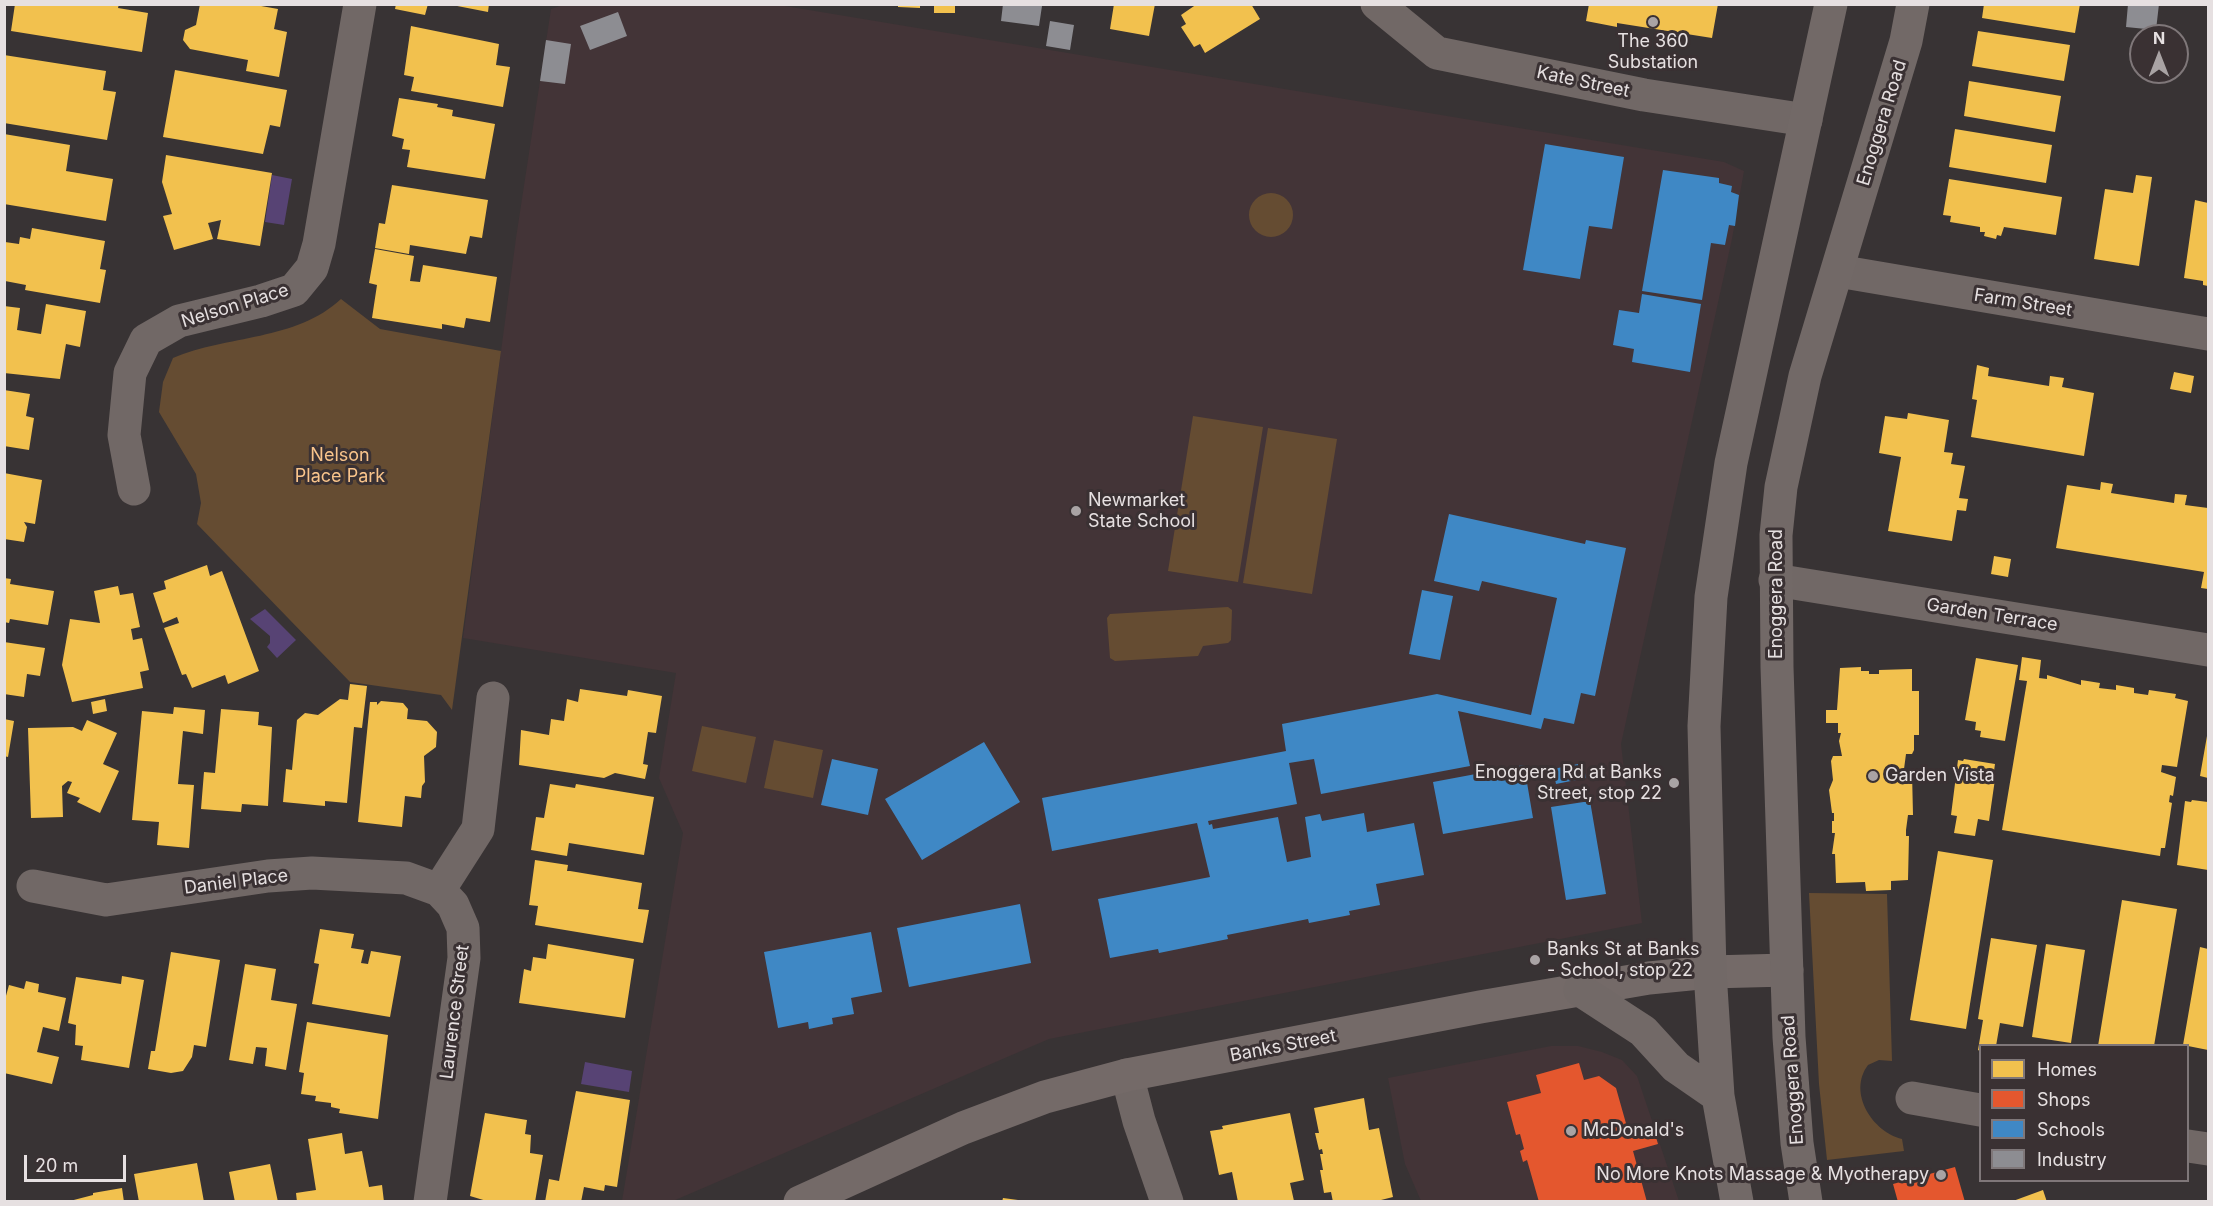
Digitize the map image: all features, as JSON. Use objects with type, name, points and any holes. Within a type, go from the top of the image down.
[{"type":"main road","points":[[1737,1202],[1718,1096],[1710,972],[1704,726],[1711,597],[1731,463],[1831,4]]},
{"type":"main road","name":"Enoggera Road","points":[[1806,1202],[1792,1088],[1787,970],[1775,580],[1778,523],[1791,437],[1805,376],[1906,41],[1913,4]]},
{"type":"main road","name":"Banks Street","points":[[800,1202],[963,1128],[1045,1097],[1127,1075],[1649,978],[1710,972],[1787,970]]},
{"type":"main road","points":[[1580,990],[1642,1031],[1676,1067],[1718,1096]]},
{"type":"street","name":"Nelson Place","points":[[134,489],[124,435],[130,373],[146,340],[179,321],[261,301],[294,290],[312,268],[319,244],[360,4]]},
{"type":"street","name":"Kate Street","points":[[1377,4],[1437,53],[1644,95],[1806,120]]},
{"type":"street","name":"Farm Street","points":[[1838,271],[2208,334]]},
{"type":"street","name":"Garden Terrace","points":[[1775,580],[2208,650]]},
{"type":"street","points":[[439,890],[478,829],[493,698]]},
{"type":"street","name":"Daniel Place","points":[[33,886],[106,900],[268,876],[312,873],[406,878],[439,890]]},
{"type":"street","name":"Laurence Street","points":[[430,1202],[464,958],[463,928],[453,905],[439,890]]},
{"type":"street","points":[[1127,1075],[1139,1121],[1167,1202]]},
{"type":"street","points":[[1912,1098],[1979,1110]]},
{"type":"street","points":[[2189,1146],[2208,1149]]},
{"type":"shaded area","name":"Newmarket State School","points":[[566,4],[779,5],[1724,162],[1744,171],[1732,239],[1621,744],[1642,923],[1049,1039],[673,1201],[622,1201],[683,833],[659,778],[676,673],[463,638],[516,238],[551,9]]},
{"type":"shaded area","points":[[272,175],[292,179],[284,225],[265,222]]},
{"type":"shaded area","points":[[265,609],[296,640],[277,658],[267,647],[270,643],[270,636],[250,619]]},
{"type":"shaded area","points":[[1551,1046],[1578,1046],[1602,1052],[1622,1060],[1637,1076],[1679,1201],[1421,1201],[1405,1164],[1388,1078]]},
{"type":"shaded area","points":[[585,1062],[632,1071],[629,1092],[581,1084]]},
{"type":"green space","points":[[1271,193],[1287,199],[1293,215],[1287,231],[1271,237],[1255,231],[1249,215],[1255,199]]},
{"type":"green space","name":"Nelson Place Park","points":[[341,299],[380,329],[501,351],[452,710],[441,695],[350,682],[197,524],[201,503],[196,474],[159,412],[163,382],[173,358],[303,323],[323,313]]},
{"type":"green space","points":[[1193,416],[1263,427],[1238,582],[1168,571]]},
{"type":"green space","points":[[1268,428],[1337,439],[1312,594],[1243,583]]},
{"type":"green space","points":[[1228,607],[1232,610],[1231,640],[1228,643],[1203,646],[1198,656],[1115,661],[1110,658],[1107,618],[1110,614]]},
{"type":"green space","points":[[702,726],[756,737],[746,783],[692,771]]},
{"type":"green space","points":[[774,740],[823,750],[813,798],[764,788]]},
{"type":"green space","points":[[1809,893],[1887,894],[1892,1061],[1879,1060],[1868,1065],[1862,1076],[1860,1087],[1866,1110],[1882,1128],[1902,1139],[1904,1151],[1827,1160],[1819,1084]]},
{"type":"building: Homes","points":[[15,4],[119,4],[118,8],[148,13],[142,52],[11,31]]},
{"type":"building: Homes","points":[[200,4],[250,4],[278,9],[274,29],[287,32],[279,77],[246,71],[248,60],[190,49],[183,40],[185,30],[196,25]]},
{"type":"building: Homes","points":[[396,4],[428,4],[425,15],[395,9]]},
{"type":"building: Homes","points":[[447,4],[489,4],[488,12]]},
{"type":"building: Homes","points":[[898,4],[920,4],[920,8],[898,7]]},
{"type":"building: Homes","points":[[1114,4],[1155,4],[1149,36],[1110,29]]},
{"type":"building: Homes","points":[[1197,4],[1251,4],[1260,19],[1205,53],[1200,44],[1194,47],[1181,27],[1186,24],[1181,15]]},
{"type":"building: Homes","name":"The 360 Substation","points":[[1589,4],[1718,4],[1712,38],[1617,23],[1617,27],[1586,21]]},
{"type":"building: Homes","points":[[1984,4],[2080,4],[2075,33],[1982,18]]},
{"type":"building: Homes","points":[[934,5],[955,5],[955,13],[934,13]]},
{"type":"building: Homes","points":[[411,26],[499,44],[496,65],[510,67],[503,107],[411,91],[414,77],[404,75]]},
{"type":"building: Homes","points":[[1978,31],[2070,45],[2064,81],[1972,66]]},
{"type":"building: Homes","points":[[4,55],[106,71],[103,90],[116,92],[107,140],[4,123]]},
{"type":"building: Homes","points":[[175,70],[287,90],[280,127],[270,125],[263,154],[163,137]]},
{"type":"building: Homes","points":[[1969,81],[2061,96],[2055,132],[1964,116]]},
{"type":"building: Homes","points":[[399,98],[438,104],[437,107],[453,110],[452,116],[495,124],[485,179],[407,167],[410,150],[402,149],[404,139],[392,136]]},
{"type":"building: Homes","points":[[1955,129],[2052,145],[2046,183],[1949,167]]},
{"type":"building: Homes","points":[[4,134],[70,145],[66,171],[113,179],[106,221],[4,204]]},
{"type":"building: Homes","points":[[166,155],[272,173],[260,246],[217,239],[221,220],[208,223],[213,239],[174,250],[163,216],[172,214],[162,182]]},
{"type":"building: Homes","points":[[2136,175],[2152,177],[2139,266],[2094,259],[2105,189],[2133,193]]},
{"type":"building: Homes","points":[[1949,179],[2062,197],[2056,235],[2004,227],[2001,236],[1997,235],[1996,239],[1984,236],[1985,232],[1980,232],[1980,227],[1950,222],[1951,216],[1943,215]]},
{"type":"building: Homes","points":[[392,185],[488,200],[482,238],[470,236],[466,254],[410,245],[409,254],[375,248],[379,223],[385,224]]},
{"type":"building: Homes","points":[[2195,200],[2208,203],[2208,286],[2203,285],[2203,281],[2184,278]]},
{"type":"building: Homes","points":[[32,228],[105,241],[100,269],[106,270],[100,303],[25,290],[26,285],[5,281],[5,242],[19,244],[20,237],[30,239]]},
{"type":"building: Homes","points":[[375,249],[414,256],[410,281],[420,282],[423,265],[497,277],[490,322],[466,318],[464,328],[442,324],[442,329],[372,318],[377,285],[369,283]]},
{"type":"building: Homes","points":[[46,304],[86,311],[80,347],[66,344],[60,379],[4,373],[4,306],[20,308],[17,330],[41,334]]},
{"type":"building: Homes","points":[[1977,365],[1989,368],[1988,376],[2049,386],[2050,376],[2064,378],[2062,387],[2094,393],[2084,456],[1971,437],[1977,400],[1972,399]]},
{"type":"building: Homes","points":[[2174,372],[2194,376],[2191,393],[2170,389]]},
{"type":"building: Homes","points":[[4,390],[30,394],[26,416],[34,418],[29,450],[4,446]]},
{"type":"building: Homes","points":[[1908,413],[1949,420],[1944,452],[1953,453],[1951,464],[1965,466],[1959,498],[1968,499],[1966,511],[1957,510],[1952,541],[1888,531],[1901,457],[1879,453],[1885,416],[1907,419]]},
{"type":"building: Homes","points":[[4,473],[42,480],[35,524],[24,522],[27,527],[24,542],[4,539]]},
{"type":"building: Homes","points":[[2101,482],[2113,484],[2111,493],[2174,503],[2175,494],[2187,495],[2185,505],[2208,508],[2208,589],[2201,588],[2204,572],[2056,548],[2067,485],[2100,490]]},
{"type":"building: Homes","points":[[1994,556],[2011,559],[2008,577],[1991,574]]},
{"type":"building: Homes","points":[[207,565],[210,576],[222,571],[259,671],[228,684],[225,675],[192,688],[186,674],[182,675],[164,628],[179,623],[177,617],[163,623],[153,593],[166,589],[164,581]]},
{"type":"building: Homes","points":[[4,578],[11,579],[10,584],[54,591],[48,625],[10,619],[9,623],[4,622]]},
{"type":"building: Homes","points":[[118,586],[120,595],[133,593],[140,627],[131,629],[133,640],[142,638],[149,670],[140,672],[143,688],[72,702],[62,665],[70,619],[100,623],[94,591]]},
{"type":"building: Homes","points":[[4,642],[45,648],[40,676],[27,674],[24,697],[4,694]]},
{"type":"building: Homes","points":[[2022,657],[2041,660],[2039,678],[2047,679],[2047,675],[2081,685],[2081,680],[2100,683],[2099,688],[2116,690],[2116,685],[2134,688],[2134,693],[2148,695],[2149,690],[2176,694],[2175,698],[2188,701],[2177,767],[2162,765],[2161,772],[2176,777],[2173,796],[2170,795],[2169,802],[2172,803],[2165,848],[2161,848],[2160,856],[2002,830],[2027,681],[2019,680]]},
{"type":"building: Homes","points":[[1976,658],[2018,665],[2005,741],[1980,737],[1981,731],[1975,730],[1976,722],[1965,720]]},
{"type":"building: Homes","name":"Garden Vista","points":[[1861,667],[1861,671],[1869,671],[1869,674],[1879,674],[1879,670],[1912,669],[1912,691],[1919,691],[1919,735],[1914,735],[1914,750],[1912,754],[1906,754],[1904,769],[1904,772],[1912,772],[1913,815],[1908,815],[1906,830],[1906,836],[1909,836],[1908,880],[1891,881],[1891,890],[1866,891],[1865,882],[1836,883],[1835,854],[1832,854],[1835,833],[1832,833],[1834,813],[1832,813],[1829,790],[1833,780],[1831,761],[1833,756],[1842,756],[1838,723],[1826,723],[1826,710],[1837,710],[1840,668]]},
{"type":"building: Homes","points":[[350,684],[367,686],[362,728],[354,727],[347,803],[325,801],[325,806],[283,802],[286,769],[292,770],[297,720],[305,713],[318,715],[340,699],[348,700]]},
{"type":"building: Homes","points":[[580,689],[627,696],[628,690],[662,696],[656,733],[648,732],[643,764],[648,765],[645,779],[615,773],[604,778],[519,765],[521,730],[549,735],[551,719],[564,721],[567,699],[578,702]]},
{"type":"building: Homes","points":[[105,699],[107,711],[93,714],[91,702]]},
{"type":"building: Homes","points":[[381,701],[403,703],[408,709],[407,719],[427,721],[437,732],[436,747],[424,756],[425,782],[422,786],[421,798],[405,796],[402,827],[358,822],[370,702],[377,702],[377,705]]},
{"type":"building: Homes","points":[[174,707],[205,710],[203,734],[183,731],[178,784],[194,785],[189,848],[157,845],[159,822],[132,820],[142,711],[173,714]]},
{"type":"building: Homes","points":[[221,709],[259,712],[258,725],[272,727],[268,806],[242,804],[241,812],[201,809],[204,772],[215,773]]},
{"type":"building: Homes","points":[[4,719],[14,721],[8,757],[4,756]]},
{"type":"building: Homes","points":[[87,720],[117,733],[103,764],[119,771],[100,813],[77,802],[80,798],[67,793],[72,782],[68,781],[62,786],[63,817],[31,818],[28,728],[73,727],[82,731]]},
{"type":"building: Homes","points":[[2208,736],[2208,778],[2200,776]]},
{"type":"building: Homes","points":[[1964,759],[1995,764],[1989,821],[1978,819],[1975,836],[1954,833],[1957,816],[1951,815],[1958,760],[1963,761]]},
{"type":"building: Homes","points":[[550,784],[575,788],[576,784],[654,797],[644,855],[569,843],[567,856],[531,850],[536,817],[544,818]]},
{"type":"building: Homes","points":[[2192,800],[2208,802],[2208,870],[2177,865],[2185,801],[2191,802]]},
{"type":"building: Homes","points":[[1938,851],[1993,860],[1966,1029],[1910,1020]]},
{"type":"building: Homes","points":[[535,860],[568,865],[567,871],[642,883],[638,909],[649,910],[643,943],[535,925],[538,906],[529,905]]},
{"type":"building: Homes","points":[[2122,900],[2177,909],[2154,1044],[2098,1044]]},
{"type":"building: Homes","points":[[320,929],[354,934],[351,948],[364,950],[361,963],[368,964],[371,951],[401,956],[390,1017],[312,1004],[319,964],[314,963]]},
{"type":"building: Homes","points":[[1991,938],[2037,945],[2023,1027],[2000,1023],[1996,1044],[1979,1044],[1983,1020],[1978,1019]]},
{"type":"building: Homes","points":[[548,944],[634,959],[625,1018],[519,1003],[524,969],[531,971],[533,957],[546,959]]},
{"type":"building: Homes","points":[[2046,944],[2085,950],[2071,1043],[2032,1037]]},
{"type":"building: Homes","points":[[2200,947],[2208,949],[2208,1050],[2183,1044]]},
{"type":"building: Homes","points":[[171,952],[220,960],[206,1047],[194,1045],[192,1057],[183,1071],[171,1073],[148,1069],[151,1051],[155,1051]]},
{"type":"building: Homes","points":[[245,964],[276,969],[271,1000],[297,1004],[286,1070],[265,1066],[267,1048],[256,1047],[253,1064],[229,1060]]},
{"type":"building: Homes","points":[[122,976],[144,980],[129,1068],[81,1060],[83,1046],[75,1045],[76,1025],[68,1023],[76,977],[121,984]]},
{"type":"building: Homes","points":[[26,981],[39,984],[38,992],[66,998],[59,1031],[43,1027],[37,1052],[59,1057],[52,1084],[4,1073],[4,1003],[9,985],[24,989]]},
{"type":"building: Homes","points":[[307,1022],[388,1035],[378,1119],[339,1113],[340,1109],[331,1107],[331,1103],[315,1101],[316,1096],[301,1094],[304,1073],[299,1072]]},
{"type":"building: Homes","points":[[576,1091],[630,1100],[617,1187],[605,1185],[604,1191],[584,1187],[581,1202],[545,1202],[549,1179],[559,1181]]},
{"type":"building: Homes","points":[[1364,1098],[1369,1130],[1379,1128],[1393,1197],[1373,1202],[1333,1202],[1331,1192],[1324,1193],[1320,1170],[1323,1170],[1320,1154],[1323,1154],[1322,1149],[1319,1150],[1315,1133],[1319,1133],[1314,1108]]},
{"type":"building: Homes","points":[[485,1113],[527,1120],[525,1134],[531,1135],[530,1153],[543,1155],[535,1202],[490,1202],[470,1196]]},
{"type":"building: Homes","points":[[1290,1113],[1304,1180],[1290,1183],[1294,1201],[1238,1202],[1232,1172],[1219,1175],[1210,1131],[1223,1129],[1222,1126]]},
{"type":"building: Homes","points":[[342,1133],[345,1154],[362,1151],[369,1187],[382,1185],[384,1202],[297,1202],[296,1193],[316,1190],[308,1139]]},
{"type":"building: Homes","points":[[197,1163],[204,1202],[139,1202],[134,1174]]},
{"type":"building: Homes","points":[[270,1164],[278,1202],[235,1202],[229,1172]]},
{"type":"building: Homes","points":[[122,1188],[124,1202],[66,1202],[93,1195],[93,1193]]},
{"type":"building: Homes","points":[[2043,1190],[2047,1202],[2013,1202],[2013,1201]]},
{"type":"building: Homes","points":[[1003,1198],[1018,1200],[1018,1202],[1002,1202]]},
{"type":"building: Shops","name":"McDonald's","points":[[1579,1063],[1584,1080],[1599,1076],[1616,1088],[1629,1134],[1653,1127],[1658,1144],[1633,1151],[1647,1202],[1539,1202],[1527,1160],[1523,1162],[1520,1151],[1524,1149],[1520,1134],[1516,1135],[1507,1102],[1541,1093],[1536,1075]]},
{"type":"building: Shops","name":"No More Knots Massage & Myotherapy","points":[[1955,1167],[1965,1202],[1898,1202],[1893,1184]]},
{"type":"building: Schools","points":[[1545,144],[1624,157],[1612,229],[1589,226],[1580,279],[1523,270]]},
{"type":"building: Schools","points":[[1663,170],[1719,178],[1719,183],[1732,186],[1731,192],[1739,195],[1735,226],[1729,225],[1725,245],[1711,243],[1702,300],[1642,291]]},
{"type":"building: Schools","points":[[1642,294],[1701,304],[1690,372],[1632,362],[1634,349],[1613,345],[1619,310],[1639,313]]},
{"type":"building: Schools","points":[[1449,514],[1585,544],[1586,540],[1626,548],[1595,696],[1581,693],[1574,724],[1544,718],[1541,729],[1458,711],[1470,766],[1321,794],[1314,759],[1289,763],[1297,804],[1208,821],[1209,825],[1212,824],[1213,829],[1278,817],[1287,862],[1311,857],[1305,817],[1320,814],[1322,821],[1364,813],[1367,832],[1414,823],[1424,875],[1376,884],[1380,905],[1349,911],[1350,915],[1309,923],[1308,919],[1227,935],[1228,939],[1159,953],[1158,949],[1110,958],[1098,899],[1210,877],[1197,823],[1052,851],[1042,798],[1286,751],[1282,724],[1437,694],[1531,715],[1557,598],[1482,581],[1479,591],[1434,581]]},
{"type":"building: Schools","points":[[1422,590],[1453,596],[1440,660],[1409,654]]},
{"type":"building: Schools","points":[[984,742],[1020,802],[922,860],[885,799]]},
{"type":"building: Schools","points":[[832,759],[878,769],[868,815],[821,805]]},
{"type":"building: Schools","points":[[1583,763],[1586,778],[1556,784],[1553,769]]},
{"type":"building: Schools","points":[[1524,765],[1533,818],[1443,834],[1433,782]]},
{"type":"building: Schools","points":[[1590,801],[1606,894],[1566,900],[1551,807]]},
{"type":"building: Schools","points":[[1020,904],[1031,963],[909,987],[897,928]]},
{"type":"building: Schools","points":[[871,932],[882,992],[851,998],[854,1014],[832,1018],[833,1024],[809,1029],[808,1022],[778,1028],[764,952]]},
{"type":"building: Industry","points":[[1003,4],[1042,6],[1039,26],[1001,21]]},
{"type":"building: Industry","points":[[2128,4],[2159,4],[2157,24],[2129,24],[2129,27],[2126,27]]},
{"type":"building: Industry","points":[[618,12],[627,36],[590,50],[580,26]]},
{"type":"building: Industry","points":[[1050,21],[1074,25],[1070,50],[1046,46]]},
{"type":"building: Industry","points":[[546,40],[571,44],[565,84],[540,81]]},
{"type":"place","name":"The 360 Substation","points":[[1653,22]]},
{"type":"place","name":"Newmarket State School","points":[[1076,511]]},
{"type":"place","name":"Garden Vista","points":[[1873,776]]},
{"type":"place","name":"Enoggera Rd at Banks Street, stop 22","points":[[1674,783]]},
{"type":"place","name":"Banks St at Banks - School, stop 22","points":[[1535,960]]},
{"type":"place","name":"McDonald's","points":[[1571,1131]]},
{"type":"place","name":"No More Knots Massage & Myotherapy","points":[[1941,1175]]}]
